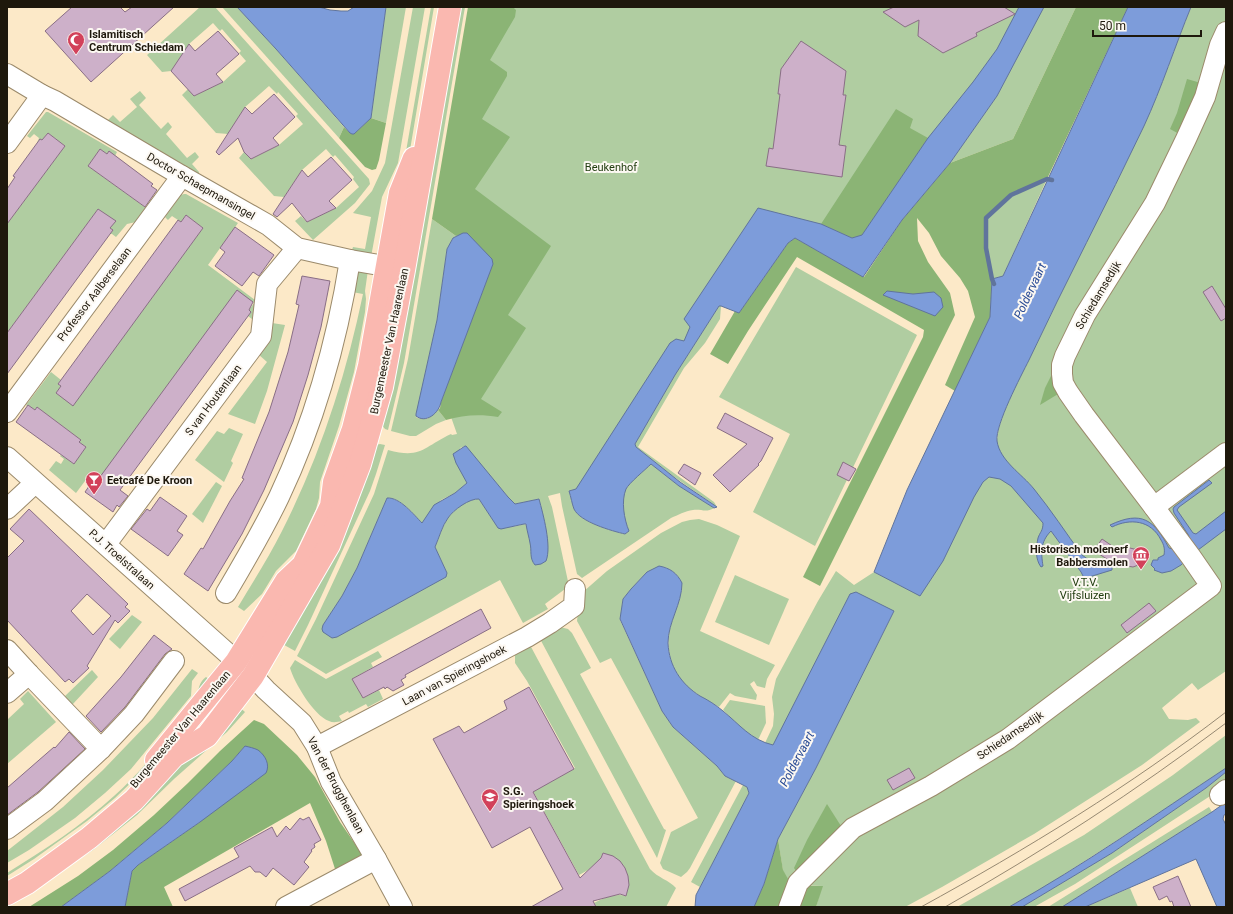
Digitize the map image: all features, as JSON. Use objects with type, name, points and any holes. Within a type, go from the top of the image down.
[{"type":"main road","name":"Burgemeester Van Haarenlaan","points":[[7,894],[27,882],[89,838],[134,800],[174,756],[207,736],[253,676],[329,545],[360,464],[382,387],[395,268],[400,193],[413,160],[440,7]]},
{"type":"main road","name":"Burgemeester Van Haarenlaan","points":[[7,880],[53,851],[109,809],[142,776],[236,662],[286,581],[303,565],[331,506],[334,482],[353,429],[395,268],[450,7]]},
{"type":"street","name":"Schiedamsedijk","points":[[789,907],[798,883],[853,828],[931,786],[1008,739],[1211,586],[1186,550],[1068,392],[1063,383],[1062,365],[1085,315],[1155,203],[1205,97],[1220,45],[1226,32]]},
{"type":"street","name":"Doctor Schaepmansingel","points":[[7,74],[42,95],[55,100],[182,176],[268,225],[297,248],[395,268]]},
{"type":"street","points":[[7,143],[42,95]]},
{"type":"street","name":"Professor Aalberselaan","points":[[7,412],[182,176]]},
{"type":"street","name":"S van Houtenlaan","points":[[106,544],[261,336],[267,284],[297,248]]},
{"type":"street","points":[[226,593],[254,548],[275,505],[300,447],[327,369],[345,290],[350,260]]},
{"type":"street","points":[[1154,507],[1226,452]]},
{"type":"street","name":"P.J. Troelstralaan","points":[[7,457],[106,544],[236,662]]},
{"type":"street","points":[[7,509],[35,483]]},
{"type":"street","name":"Laan van Spieringshoek","points":[[316,747],[550,624],[574,606],[576,589]]},
{"type":"street","points":[[7,650],[101,749]]},
{"type":"street","points":[[7,829],[45,801],[101,749],[134,714],[174,661]]},
{"type":"street","name":"Burgemeester Van Haarenlaan","points":[[236,662],[253,676]]},
{"type":"street","points":[[7,694],[29,674]]},
{"type":"street","name":"Van der Brugghenlaan","points":[[253,676],[302,723],[316,747],[331,782],[402,907]]},
{"type":"street","points":[[286,907],[315,900],[376,859]]},
{"type":"green space","points":[[200,7],[215,7],[369,179],[370,184],[355,203],[313,240],[295,221],[301,216],[307,222],[336,208],[359,187],[353,179],[354,177],[335,155],[333,157],[326,149],[302,170],[284,197],[274,196],[239,158],[244,152],[251,159],[279,145],[303,124],[296,116],[298,114],[278,92],[277,94],[269,86],[245,107],[228,134],[216,133],[182,95],[188,89],[194,96],[223,82],[246,61],[239,53],[241,51],[222,29],[220,31],[213,23],[189,44],[171,71],[162,72],[147,55]]},
{"type":"green space","points":[[222,7],[237,7],[276,49],[344,127],[339,138]]},
{"type":"green space","points":[[386,7],[406,7],[386,123],[371,118]]},
{"type":"green space","points":[[413,7],[425,7],[398,163],[382,197],[371,257],[355,254],[352,250],[353,247],[365,249],[371,217],[353,213],[372,191],[385,163]]},
{"type":"green space","points":[[431,7],[434,7],[407,168],[378,255],[388,198],[404,163]]},
{"type":"green space","points":[[453,7],[465,7],[404,363],[388,430],[381,424]]},
{"type":"green space","points":[[468,7],[513,7],[516,10],[515,17],[490,60],[507,72],[507,76],[482,119],[510,137],[475,189],[551,246],[508,315],[526,328],[481,399],[502,412],[498,417],[472,416],[446,420],[438,410],[493,264],[467,233],[456,236],[432,219]]},
{"type":"green space","name":"Beukenhof","points":[[476,7],[1023,7],[995,66],[861,243],[768,221],[594,484],[569,491],[577,514],[589,522],[612,531],[625,534],[629,531],[623,510],[624,493],[628,485],[651,464],[679,486],[714,508],[706,511],[690,511],[671,518],[582,578],[577,574],[560,493],[548,496],[552,507],[569,586],[545,604],[548,609],[523,623],[500,580],[326,674],[297,656],[316,619],[374,494],[388,450],[408,453],[415,452],[422,450],[451,434],[457,434],[444,397]],"holes":[[[465,446],[515,504],[539,499],[545,531],[531,550],[526,525],[524,524],[498,528],[479,499],[471,500],[457,508],[450,515],[435,547],[447,573],[445,577],[337,637],[323,625],[342,596],[357,568],[387,498],[392,498],[402,503],[422,524],[441,500],[455,493],[467,483],[460,448]]]},
{"type":"green space","points":[[1043,7],[1076,7],[1013,139],[950,163],[997,96]]},
{"type":"green space","points":[[1076,7],[1128,7],[1047,179],[1011,195],[986,218],[986,248],[992,279],[990,317],[955,391],[945,385],[975,317],[968,291],[960,278],[941,256],[929,233],[917,218],[918,241],[928,262],[950,293],[955,315],[820,586],[803,577],[923,337],[924,330],[797,257],[728,364],[710,354],[735,311],[739,313],[788,243],[795,238],[864,277],[902,220],[950,163],[1013,139]]},
{"type":"green space","name":"V.T.V. Vijfsluizen","points":[[1191,7],[1226,7],[1226,671],[1198,690],[1192,683],[1162,708],[1169,719],[1188,720],[1196,718],[1200,722],[1142,765],[1034,834],[942,887],[905,907],[816,907],[822,886],[783,885],[787,878],[783,871],[778,839],[816,768],[894,611],[773,746],[765,743],[773,726],[774,714],[772,697],[776,679],[836,571],[854,585],[874,572],[920,595],[997,440],[1006,406],[1144,125],[1157,96]]},
{"type":"green space","points":[[1187,79],[1201,83],[1183,136],[1170,129],[1177,113]]},
{"type":"green space","points":[[140,91],[146,98],[139,105],[161,129],[168,122],[172,127],[166,134],[187,158],[195,152],[199,157],[192,164],[199,173],[194,173],[107,121],[113,115],[120,122],[137,107],[130,99]]},
{"type":"green space","points":[[896,109],[913,119],[910,128],[928,138],[862,235],[852,238],[821,224]]},
{"type":"green space","points":[[46,112],[117,152],[115,156],[109,152],[107,154],[100,149],[88,166],[146,208],[136,222],[127,224],[116,237],[110,234],[113,230],[110,228],[115,221],[98,209],[7,333],[7,224],[65,146],[48,133],[37,143],[39,138],[34,134],[30,138],[27,136]]},
{"type":"green space","points":[[371,118],[386,123],[379,160],[376,169],[372,170],[365,167],[339,138],[344,127],[350,133],[354,134]]},
{"type":"green space","points":[[1047,179],[1003,276],[992,279],[986,248],[986,218],[1011,195]]},
{"type":"green space","points":[[184,194],[238,223],[208,265],[255,300],[252,319],[248,316],[251,312],[249,310],[254,303],[237,291],[103,482],[91,473],[76,493],[49,470],[56,461],[61,464],[64,459],[60,456],[61,455],[74,464],[86,447],[79,442],[81,440],[37,407],[35,410],[26,405],[51,372],[61,380],[58,384],[61,386],[56,393],[73,405],[203,228],[186,215],[181,222],[172,216],[168,220],[165,217],[181,195]]},
{"type":"green space","points":[[432,219],[456,236],[453,238],[447,249],[437,320],[416,416],[417,418],[427,419],[438,410],[446,420],[416,436],[410,436],[391,431],[408,359]]},
{"type":"green space","points":[[796,267],[917,335],[815,546],[753,512],[790,434],[719,397]]},
{"type":"green space","points":[[368,270],[365,291],[365,312],[354,372],[339,426],[320,482],[319,498],[316,509],[296,551],[276,571],[262,594],[244,611],[238,607],[282,531],[296,503],[320,445],[349,355],[363,294],[352,292],[355,272]]},
{"type":"green space","points":[[719,306],[721,306],[720,319],[705,343],[684,368],[638,447],[714,502],[717,507],[670,474],[636,447],[635,444],[675,375]]},
{"type":"green space","points":[[272,323],[285,325],[267,391],[255,424],[228,414],[267,362],[258,354]]},
{"type":"green space","points":[[1058,362],[1063,391],[1040,405],[1045,388]]},
{"type":"green space","points":[[229,428],[243,434],[231,461],[233,463],[224,482],[195,460],[217,431],[224,434]]},
{"type":"green space","points":[[376,445],[385,445],[370,491],[295,651],[277,641]]},
{"type":"green space","points":[[216,482],[222,486],[203,523],[192,514]]},
{"type":"green space","points":[[699,519],[717,525],[740,536],[700,631],[775,665],[767,679],[765,688],[757,686],[754,681],[750,684],[757,695],[756,700],[735,696],[730,693],[719,707],[690,689],[679,677],[671,662],[668,645],[670,628],[682,589],[681,582],[677,576],[665,567],[647,572],[623,599],[620,620],[662,711],[673,727],[717,766],[725,776],[736,781],[690,868],[681,877],[663,869],[660,863],[671,832],[698,818],[611,658],[600,663],[577,621],[583,592],[607,571],[661,533],[682,522]]},
{"type":"green space","points":[[735,575],[789,599],[769,645],[715,622]]},
{"type":"green space","points":[[132,615],[142,622],[120,649],[109,639]]},
{"type":"green space","points":[[560,627],[568,629],[572,633],[591,668],[580,674],[664,829],[666,830],[657,858],[539,637]]},
{"type":"green space","points":[[530,645],[650,869],[656,875],[676,888],[666,907],[596,907],[594,903],[606,898],[618,895],[626,896],[628,881],[625,868],[617,859],[603,853],[590,869],[579,875],[529,784],[549,783],[575,768],[527,681],[515,663],[515,655],[518,649]]},
{"type":"green space","points":[[378,651],[382,657],[371,663],[373,667],[352,679],[364,700],[363,698],[379,690],[383,699],[368,707],[366,704],[349,713],[348,711],[339,716],[342,721],[331,722],[317,713],[300,690],[290,668],[295,660],[326,679]]},
{"type":"green space","points":[[192,669],[198,673],[192,681],[191,696],[131,769],[75,818],[29,850],[7,863],[7,851],[63,807],[103,770],[153,718]]},
{"type":"green space","points":[[92,670],[98,677],[72,705],[64,697]]},
{"type":"green space","points":[[206,677],[215,684],[141,773],[115,798],[87,821],[34,859],[7,876],[7,873],[89,817],[137,774],[197,699],[200,684]]},
{"type":"green space","points":[[28,691],[56,722],[7,764],[7,720],[24,704],[20,699]]},
{"type":"green space","points":[[730,700],[765,706],[766,723],[758,740],[744,731],[723,710]]},
{"type":"green space","points":[[237,705],[245,712],[227,732],[174,779],[137,815],[93,850],[25,895],[7,905],[7,898]]},
{"type":"green space","points":[[254,720],[264,724],[297,755],[315,777],[340,822],[364,857],[336,872],[326,841],[310,803],[164,887],[173,907],[125,907],[132,871],[138,865],[200,822],[245,746],[232,761],[167,823],[110,871],[61,907],[29,907],[78,876],[113,850],[154,815]]},
{"type":"green space","points":[[1226,735],[1226,768],[1038,891],[1009,907],[957,907],[1084,835],[1173,775]]},
{"type":"green space","points":[[1226,772],[1226,785],[1224,787],[1075,884],[1034,907],[1022,907],[1112,853],[1206,788]]},
{"type":"green space","points":[[743,785],[747,787],[749,793],[700,887],[691,882]]},
{"type":"green space","points":[[827,804],[841,826],[798,874],[794,868],[807,840]]},
{"type":"green space","points":[[1209,807],[1212,812],[1062,907],[1048,907]]},
{"type":"green space","points":[[778,839],[783,870],[792,886],[785,907],[754,907],[764,884]]},
{"type":"green space","points":[[803,886],[823,886],[816,907],[795,907]]},
{"type":"green space","points":[[1130,888],[1138,907],[1085,907]]},
{"type":"water","points":[[237,7],[319,7],[330,10],[348,11],[354,7],[386,7],[371,118],[354,134],[350,133]]},
{"type":"water","points":[[1019,7],[1044,7],[997,96],[950,163],[902,220],[863,277],[795,238],[788,243],[739,313],[719,306],[675,375],[635,444],[636,447],[680,482],[717,507],[714,508],[679,486],[651,464],[628,486],[624,494],[624,510],[629,531],[625,534],[612,531],[589,522],[577,514],[569,491],[576,489],[670,343],[676,339],[684,341],[690,327],[684,319],[758,208],[821,224],[852,238],[862,235],[928,138],[973,82],[997,49]]},
{"type":"water","name":"Poldervaart","points":[[1128,7],[1191,7],[1144,126],[1015,388],[997,434],[997,441],[1002,455],[1034,489],[1082,555],[1096,564],[1112,564],[1112,570],[1089,577],[1085,583],[1082,581],[1084,578],[1081,572],[1051,531],[1043,543],[1043,566],[1041,567],[1036,549],[1043,523],[1011,486],[1000,479],[989,477],[983,482],[974,497],[943,561],[920,596],[874,572],[907,490],[990,317],[992,279],[1003,276]]},
{"type":"water","points":[[463,233],[467,233],[492,259],[493,264],[440,406],[432,416],[424,419],[416,416],[416,414],[437,320],[447,249],[453,238]]},
{"type":"water","points":[[887,291],[913,294],[934,292],[941,298],[943,307],[935,316],[883,295]]},
{"type":"water","points":[[465,446],[515,504],[539,499],[545,521],[548,547],[546,561],[535,565],[533,562],[526,524],[501,529],[498,528],[479,499],[471,500],[450,515],[435,547],[447,573],[446,577],[337,637],[332,638],[323,632],[323,625],[342,596],[357,568],[387,498],[392,498],[402,503],[422,523],[434,505],[455,493],[467,483],[456,463],[453,454]]},
{"type":"water","points":[[1209,480],[1212,483],[1177,510],[1193,533],[1196,534],[1226,511],[1226,529],[1194,553],[1181,565],[1171,571],[1162,573],[1154,570],[1155,569],[1151,565],[1153,560],[1158,560],[1158,558],[1164,555],[1164,545],[1157,533],[1152,528],[1133,522],[1126,522],[1112,527],[1110,525],[1131,518],[1146,520],[1158,530],[1169,548],[1173,549],[1189,536],[1174,513],[1174,507]]},
{"type":"water","name":"Poldervaart","points":[[659,566],[667,568],[673,572],[678,576],[682,583],[680,598],[670,628],[668,643],[671,659],[677,674],[693,691],[718,707],[746,731],[765,743],[773,745],[850,594],[856,592],[894,611],[816,768],[778,839],[764,884],[754,907],[695,907],[696,895],[749,793],[747,787],[725,776],[717,766],[673,727],[662,711],[620,619],[623,599],[647,572]]},
{"type":"water","points":[[245,746],[258,750],[263,755],[268,767],[266,773],[200,822],[138,865],[132,871],[125,907],[61,907],[110,871],[167,823],[232,761]]},
{"type":"water","points":[[1226,768],[1226,772],[1206,788],[1112,853],[1022,907],[1009,907],[1092,857]]},
{"type":"water","points":[[1226,802],[1226,814],[1224,815],[1223,819],[1226,825],[1226,907],[1217,907],[1196,859],[1085,907],[1062,907],[1212,812]]},
{"type":"building","name":"Islamitisch Centrum Schiedam","points":[[72,7],[120,7],[125,12],[132,7],[174,7],[91,82],[45,31]]},
{"type":"building","points":[[894,7],[1004,7],[1015,14],[976,33],[977,36],[943,53],[918,36],[919,20],[905,27],[883,12]]},
{"type":"building","points":[[218,31],[239,54],[216,74],[223,82],[194,96],[171,71],[189,44],[195,51]]},
{"type":"building","points":[[801,41],[846,71],[843,95],[846,95],[839,145],[846,146],[842,177],[766,166],[769,148],[773,149],[780,94],[778,94],[781,69]]},
{"type":"building","points":[[274,94],[295,117],[273,138],[279,145],[251,159],[244,152],[238,138],[219,155],[216,152],[245,107],[252,114]]},
{"type":"building","points":[[48,133],[65,146],[7,224],[7,189],[15,177],[13,176],[40,139],[42,140]]},
{"type":"building","points":[[100,149],[107,154],[109,151],[153,184],[151,186],[157,190],[145,207],[88,166]]},
{"type":"building","points":[[331,157],[352,180],[329,201],[336,208],[307,222],[292,203],[277,217],[273,214],[302,170],[308,177]]},
{"type":"building","points":[[98,209],[116,221],[110,228],[113,230],[7,374],[7,333]]},
{"type":"building","points":[[186,215],[203,228],[73,406],[56,393],[61,386],[58,384],[178,220],[181,222]]},
{"type":"building","points":[[235,227],[274,255],[259,276],[253,272],[242,286],[215,266],[225,252],[220,248]]},
{"type":"building","points":[[302,276],[330,281],[321,327],[308,375],[293,422],[264,490],[242,534],[208,591],[184,574],[201,548],[203,549],[244,479],[242,478],[269,412],[288,352],[299,305],[296,304]]},
{"type":"building","points":[[1212,286],[1226,309],[1226,318],[1221,321],[1203,292]]},
{"type":"building","points":[[237,290],[253,302],[249,310],[251,312],[120,490],[128,496],[119,507],[117,505],[113,512],[85,492],[94,479],[97,481]]},
{"type":"building","points":[[28,405],[35,410],[37,407],[81,440],[79,442],[86,447],[74,464],[16,422]]},
{"type":"building","points":[[725,413],[773,438],[758,464],[759,465],[730,492],[713,475],[747,444],[717,428]]},
{"type":"building","points":[[843,462],[856,469],[849,481],[837,475]]},
{"type":"building","points":[[684,464],[701,473],[695,485],[678,473]]},
{"type":"building","points":[[160,497],[187,516],[177,531],[183,535],[168,556],[131,529],[147,509],[150,511]]},
{"type":"building","points":[[29,509],[128,604],[125,607],[130,611],[118,623],[115,620],[87,666],[89,668],[73,683],[69,679],[65,682],[7,620],[7,558],[24,541],[10,529]],"holes":[[[87,594],[111,616],[93,635],[71,611]]]},
{"type":"building","points":[[1102,539],[1121,552],[1130,548],[1138,550],[1142,556],[1141,564],[1133,567],[1121,565],[1121,563],[1099,564],[1098,563],[1107,559],[1099,554],[1100,552],[1095,549]]},
{"type":"building","points":[[1149,603],[1156,611],[1127,633],[1121,625]]},
{"type":"building","points":[[481,609],[491,628],[405,675],[406,677],[401,680],[404,685],[393,691],[387,687],[385,689],[384,687],[363,698],[352,679]]},
{"type":"building","points":[[154,635],[172,649],[165,654],[125,707],[101,732],[86,716],[121,677]]},
{"type":"building","points":[[529,687],[574,769],[533,792],[580,878],[601,858],[603,853],[613,856],[620,861],[628,876],[629,885],[626,896],[620,894],[593,901],[596,907],[531,907],[563,889],[530,827],[492,848],[433,739],[459,726],[464,733],[507,709],[504,701]]},
{"type":"building","points":[[69,732],[85,749],[38,792],[7,815],[7,788],[54,747],[55,748]]},
{"type":"building","points":[[909,768],[915,778],[893,790],[887,780]]},
{"type":"building","points":[[309,817],[321,840],[314,844],[315,847],[311,850],[312,851],[304,862],[309,867],[294,885],[273,868],[266,877],[260,872],[255,872],[250,866],[185,901],[179,889],[239,857],[234,848],[272,827],[277,837],[286,826],[290,830],[300,818],[303,820]]},
{"type":"building","points":[[1178,876],[1191,907],[1174,907],[1172,901],[1170,902],[1167,896],[1159,900],[1153,887]]},
{"type":"waterway","points":[[994,284],[986,248],[986,218],[1011,195],[1047,179],[1052,180]]},
{"type":"tram line","points":[[921,907],[1077,816],[1153,766],[1226,712]]},
{"type":"tram line","points":[[945,907],[1053,843],[1158,773],[1226,723]]},
{"type":"place","name":"Islamitisch Centrum Schiedam","points":[[76,55]]},
{"type":"place","name":"Eetcafé De Kroon","points":[[94,495]]},
{"type":"place","name":"Historisch molenerf Babbersmolen","points":[[1141,570]]},
{"type":"place","name":"S.G. Spieringshoek","points":[[490,812]]}]
